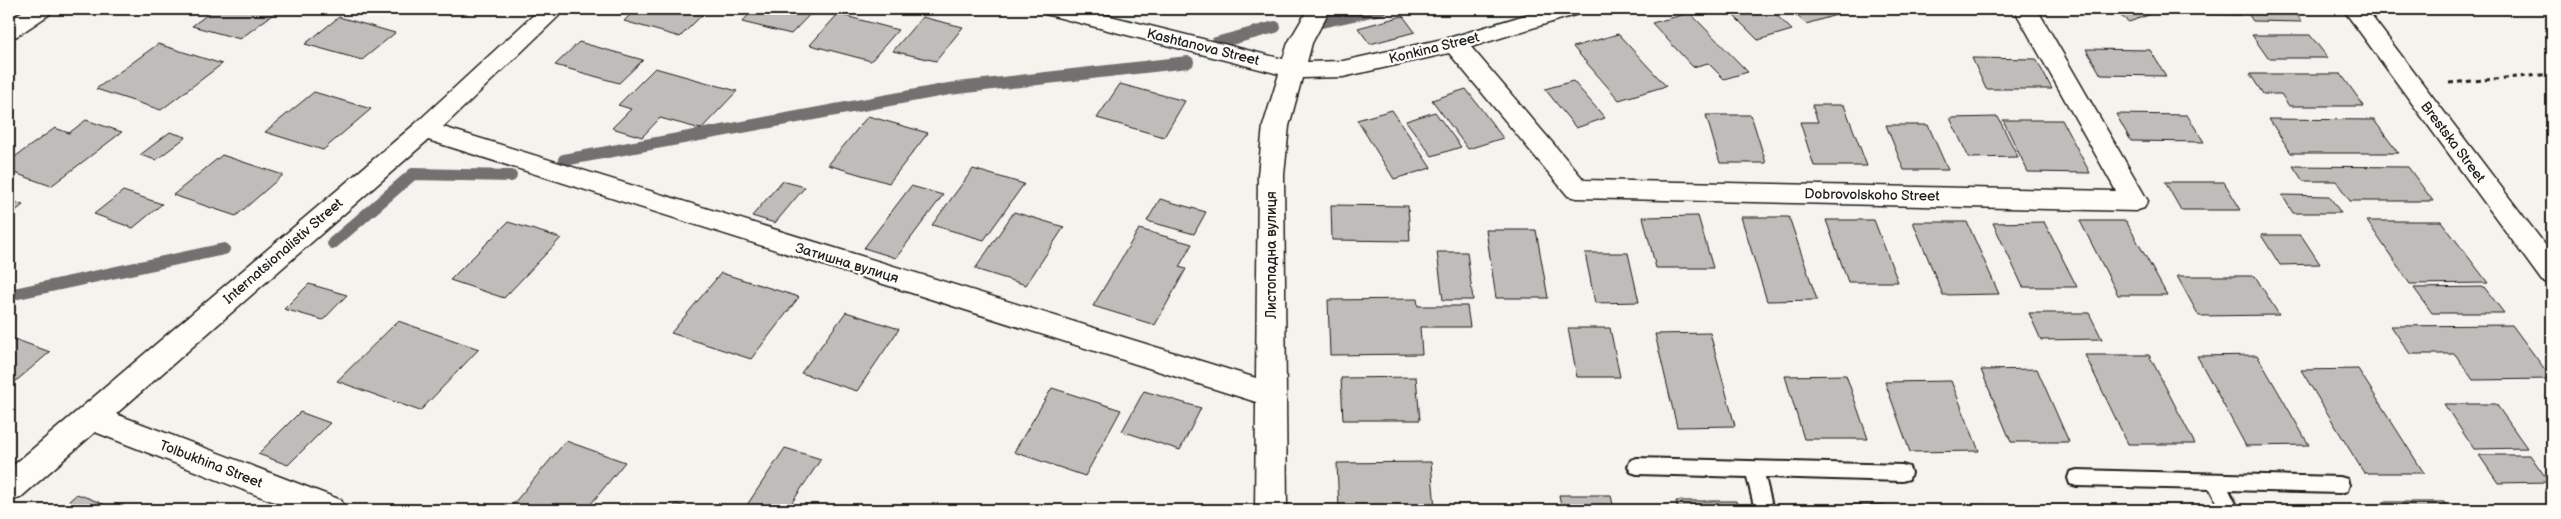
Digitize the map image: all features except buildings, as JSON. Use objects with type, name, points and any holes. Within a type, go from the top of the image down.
[{"type":"street","points":[[9,31],[42,9]]},
{"type":"street","name":"Internatsionalistiv Street","points":[[9,488],[424,130],[554,9]]},
{"type":"street","name":"Kashtanova Street","points":[[1053,9],[1294,70]]},
{"type":"street","name":"Листопадна вулиця","points":[[1271,510],[1271,175],[1276,126],[1294,70],[1300,43],[1319,9]]},
{"type":"street","name":"Konkina Street","points":[[1294,70],[1343,69],[1456,44],[1570,9]]},
{"type":"street","name":"Dobrovolskoho Street","points":[[1456,44],[1576,189],[2135,201],[2026,9]]},
{"type":"street","name":"Brestska Street","points":[[2354,9],[2552,274]]},
{"type":"street","name":"Затишна вулиця","points":[[424,130],[1271,395]]},
{"type":"street","name":"Tolbukhina Street","points":[[91,417],[330,510]]},
{"type":"lane","points":[[1637,466],[1902,473]]},
{"type":"lane","points":[[1754,469],[1764,510]]},
{"type":"lane","points":[[2076,478],[2340,485]]},
{"type":"lane","points":[[2216,482],[2230,510]]},
{"type":"path","points":[[2411,86],[2552,74]]},
{"type":"waterway","points":[[1317,23],[1381,9]]},
{"type":"waterway","points":[[1216,43],[1275,27]]},
{"type":"waterway","points":[[564,160],[949,89],[1188,62]]},
{"type":"waterway","points":[[333,243],[413,174],[511,176]]},
{"type":"waterway","points":[[9,295],[224,249]]}]
